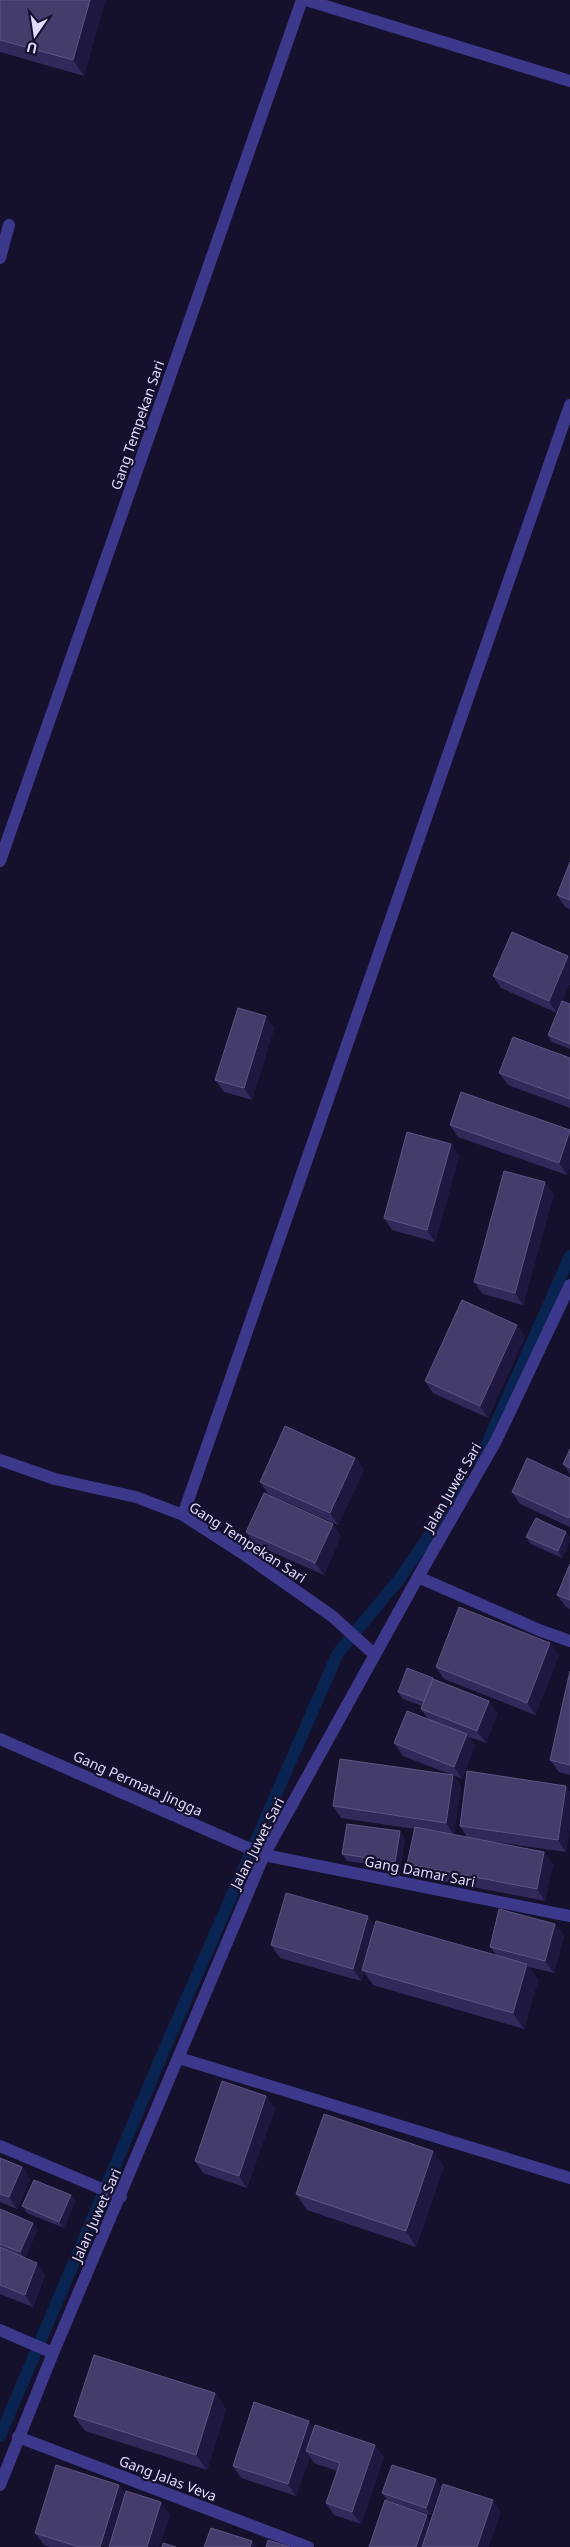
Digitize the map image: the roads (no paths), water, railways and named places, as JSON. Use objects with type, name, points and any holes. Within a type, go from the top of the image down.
[{"type":"street","points":[[304,0],[570,81]]},
{"type":"street","name":"Gang Tempekan Sari","points":[[0,861],[304,0]]},
{"type":"street","points":[[0,258],[9,225]]},
{"type":"street","points":[[183,1515],[570,405]]},
{"type":"street","name":"Jalan Juwet Sari","points":[[0,2485],[50,2352],[179,2058],[261,1854],[376,1656],[418,1577],[496,1441],[570,1284]]},
{"type":"street","name":"Gang Tempekan Sari","points":[[0,1460],[55,1479],[136,1497],[183,1515],[245,1554],[332,1616],[376,1656]]},
{"type":"street","points":[[418,1577],[570,1641]]},
{"type":"street","name":"Gang Permata Jingga","points":[[0,1738],[261,1854]]},
{"type":"street","name":"Gang Damar Sari","points":[[261,1854],[570,1916]]},
{"type":"street","points":[[179,2058],[570,2178]]},
{"type":"street","points":[[0,2146],[118,2196]]},
{"type":"street","points":[[0,2330],[50,2352]]},
{"type":"street","name":"Gang Jalas Veva","points":[[18,2437],[308,2547]]},
{"type":"waterway","points":[[480,1460],[570,1256]]},
{"type":"waterway","points":[[0,2436],[168,2041],[338,1653],[397,1582],[466,1484]]}]
